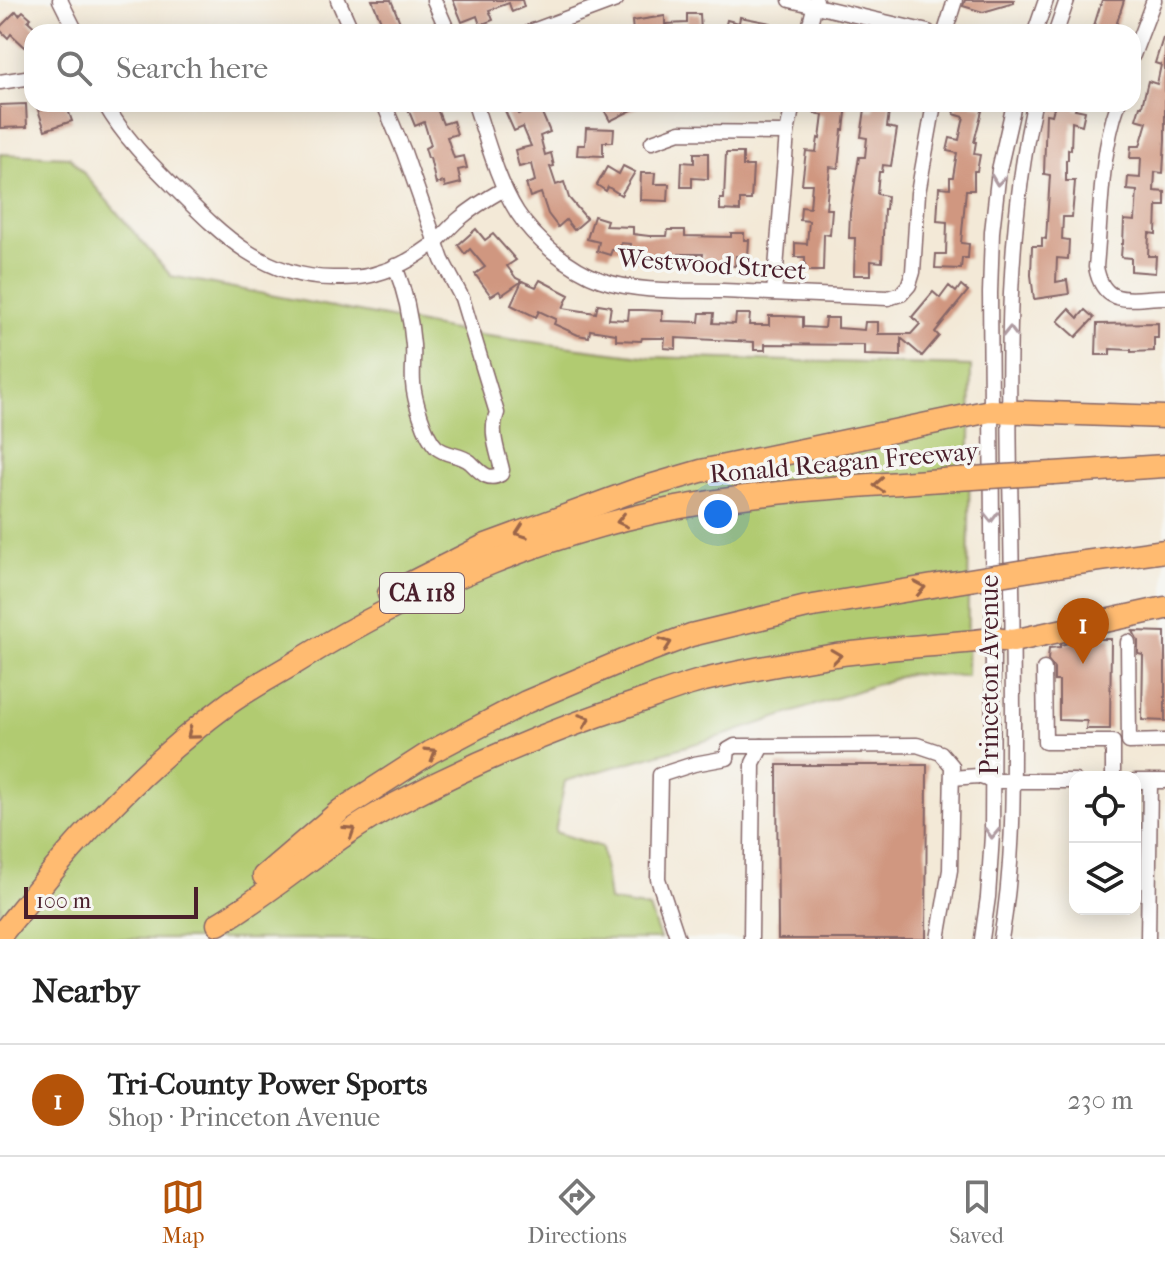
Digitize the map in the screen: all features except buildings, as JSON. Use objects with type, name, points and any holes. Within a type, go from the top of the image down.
[{"type":"highway","points":[[230,703],[282,660],[401,586],[486,545],[636,490],[701,471],[999,410],[1165,417]]},
{"type":"highway","name":"Ronald Reagan Freeway","points":[[0,936],[99,817],[146,771],[230,703],[325,644],[447,581],[537,546],[611,523],[703,503],[801,490],[1165,466]]},
{"type":"highway","points":[[211,931],[251,887],[341,810],[431,752],[526,702],[627,659],[691,635],[807,607],[1165,551]]},
{"type":"highway","points":[[211,931],[341,836],[393,805],[569,726],[701,681],[838,655],[1003,640],[1165,608]]},
{"type":"street","points":[[60,0],[72,24]]},
{"type":"street","points":[[338,0],[348,24]]},
{"type":"street","points":[[434,0],[444,24]]},
{"type":"street","points":[[552,24],[616,0]]},
{"type":"street","points":[[790,0],[815,3],[897,24]]},
{"type":"street","points":[[947,24],[953,0]]},
{"type":"street","points":[[1038,24],[1046,0]]},
{"type":"street","points":[[1059,24],[1067,0]]},
{"type":"street","points":[[1141,34],[1154,0]]},
{"type":"street","points":[[810,24],[815,3]]},
{"type":"street","points":[[0,82],[24,78]]},
{"type":"street","points":[[110,112],[160,173],[218,229],[268,264],[314,279],[377,274],[412,258],[475,207],[504,189]]},
{"type":"street","points":[[387,112],[442,260],[462,298],[497,413],[493,428],[502,470],[495,478],[485,475],[464,457],[442,452],[434,445],[424,425],[413,385],[413,346],[403,285],[395,266]]},
{"type":"street","name":"Westwood Street","points":[[478,112],[504,189],[518,213],[531,230],[583,273],[628,286],[888,298],[901,294],[909,285],[913,272],[918,193],[933,112]]},
{"type":"street","points":[[774,293],[791,112]]},
{"type":"street","points":[[999,410],[992,232],[999,170],[1012,112]]},
{"type":"street","points":[[999,410],[1020,177],[1032,112]]},
{"type":"street","points":[[1115,112],[1106,161],[1096,267],[1099,282],[1108,293],[1122,299],[1165,297]]},
{"type":"street","points":[[652,142],[680,132],[787,133]]},
{"type":"street","name":"Princeton Avenue","points":[[999,410],[1003,640],[1013,781],[1008,900],[1001,939]]},
{"type":"street","name":"Princeton Avenue","points":[[982,939],[988,897],[992,781],[1003,640]]},
{"type":"street","points":[[1128,642],[1129,742]]},
{"type":"street","points":[[1044,669],[1045,742],[1165,741]]},
{"type":"street","points":[[1113,742],[1113,771]]},
{"type":"street","points":[[678,939],[658,879],[660,775],[727,758],[728,750],[735,746],[917,745],[941,753],[952,766],[949,879],[938,939]]},
{"type":"street","points":[[751,939],[753,763],[762,746]]},
{"type":"street","points":[[952,778],[978,776],[992,781],[1069,781]]},
{"type":"street","points":[[1148,939],[1150,781]]},
{"type":"green space","points":[[0,154],[70,157],[171,276],[479,335],[650,357],[971,366],[967,676],[908,674],[725,735],[565,781],[555,832],[602,847],[609,901],[649,908],[660,939],[0,939]]},
{"type":"place","name":"Tri-County Power Sports","points":[[1083,664]]}]
